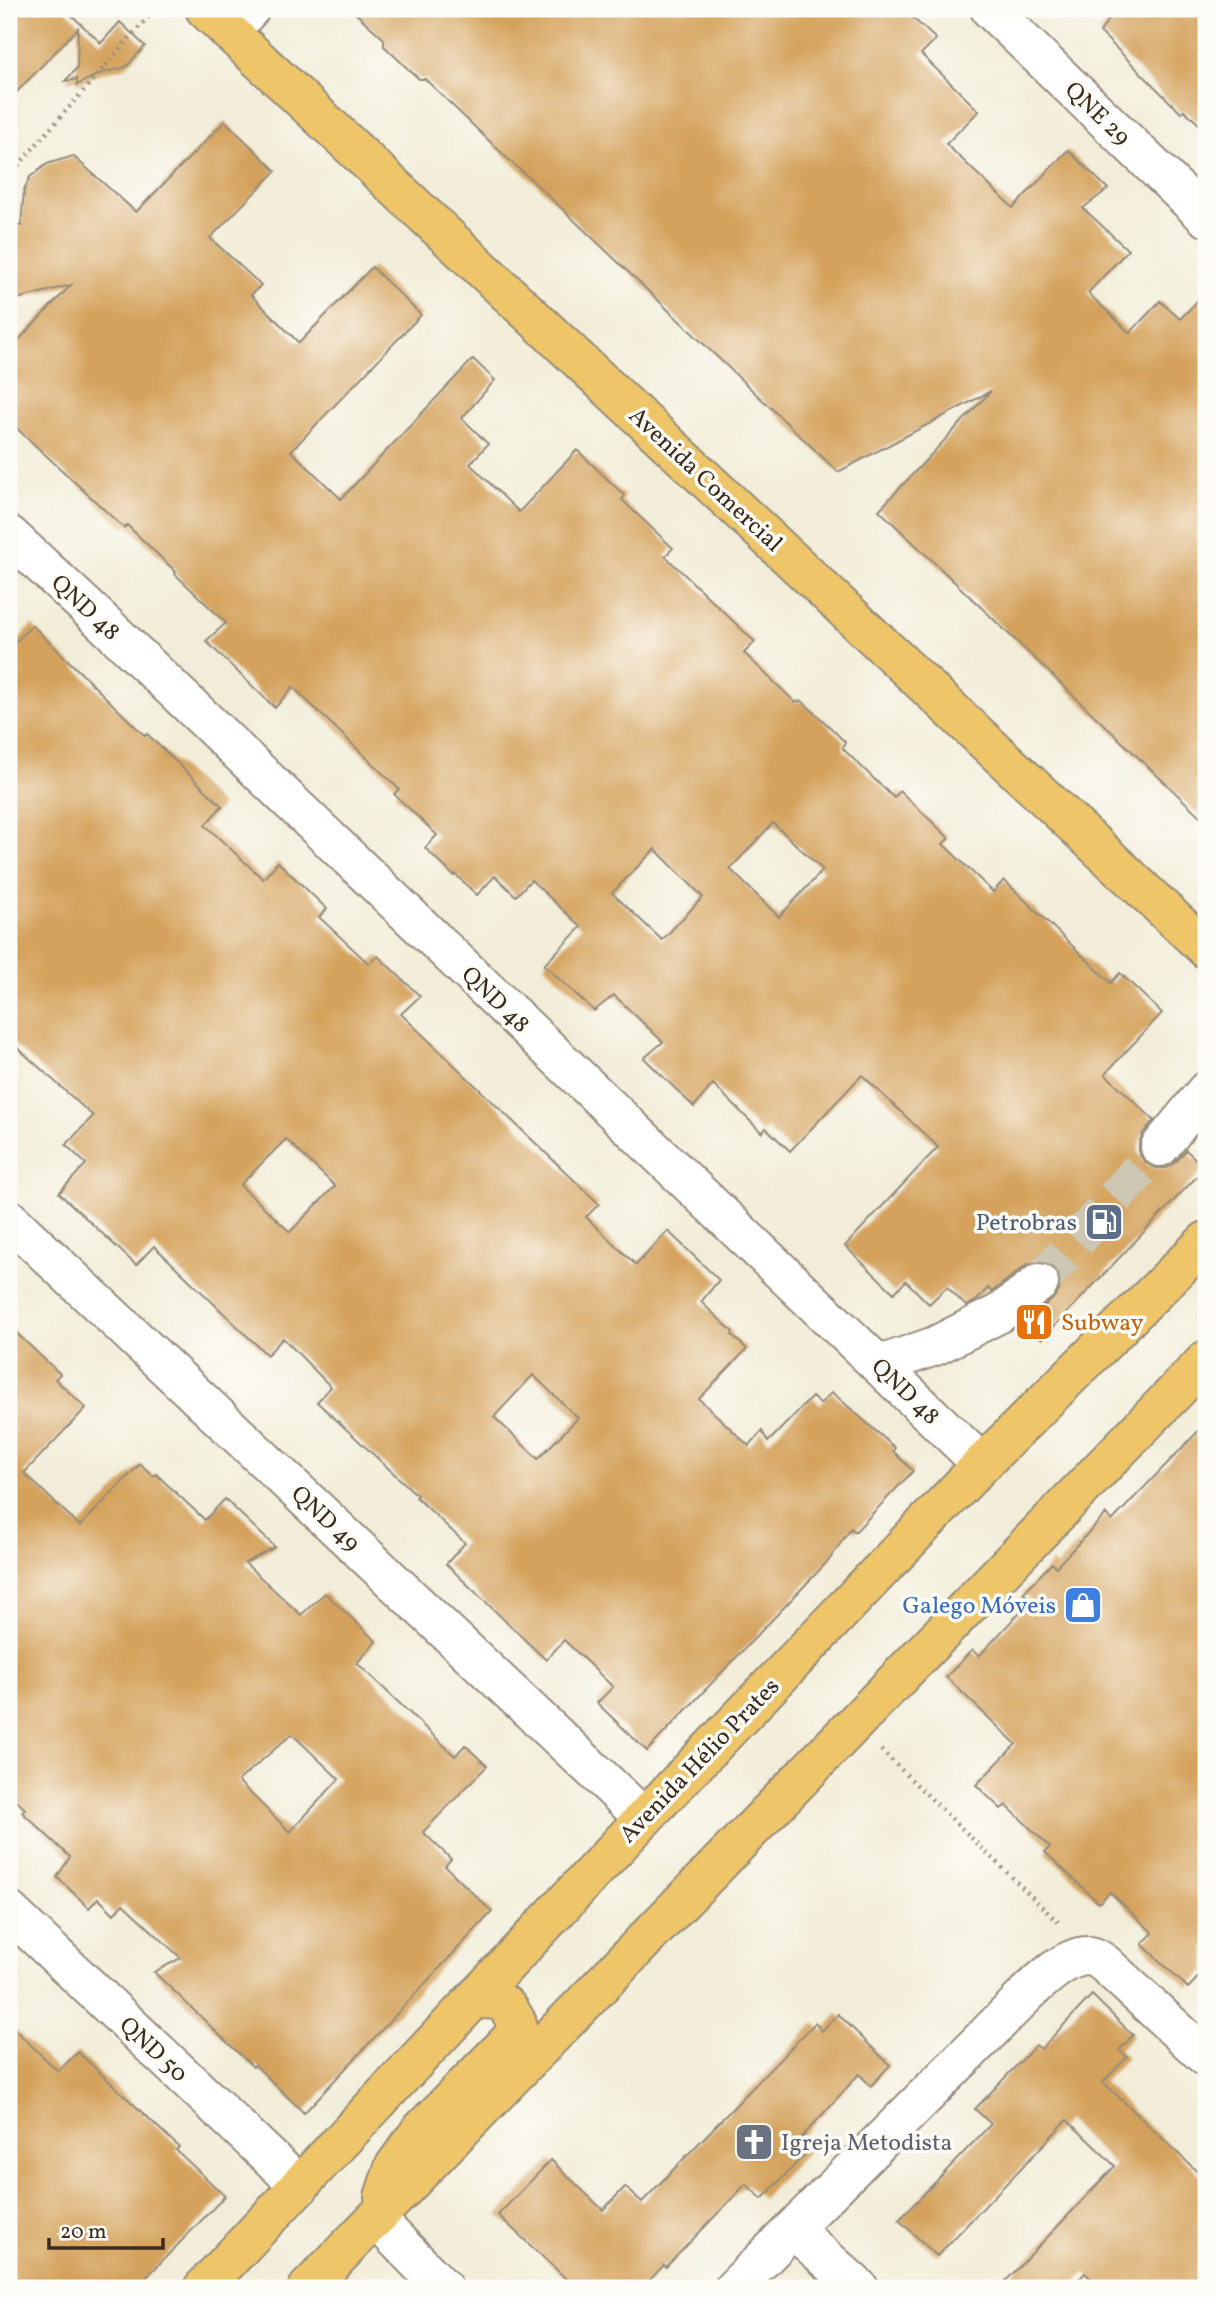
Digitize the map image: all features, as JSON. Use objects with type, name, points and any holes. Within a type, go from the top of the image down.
[{"type":"main road","name":"Avenida Comercial","points":[[228,16],[1206,949]]},
{"type":"main road","name":"Avenida Hélio Prates","points":[[204,2288],[644,1818],[982,1464],[1206,1241]]},
{"type":"main road","points":[[308,2288],[1206,1360]]},
{"type":"main road","points":[[376,2219],[394,2167],[420,2131],[512,2038],[517,2023],[509,2007],[495,1999],[474,1999]]},
{"type":"street","name":"QNE 29","points":[[990,9],[1206,217]]},
{"type":"street","name":"QND 48","points":[[9,535],[982,1464]]},
{"type":"street","points":[[1160,1147],[1206,1091]]},
{"type":"street","name":"QND 49","points":[[9,1219],[644,1818]]},
{"type":"street","points":[[880,1365],[935,1346],[1000,1313],[1039,1283]]},
{"type":"street","name":"QND 50","points":[[9,1911],[300,2186]]},
{"type":"street","points":[[734,2288],[1037,1985],[1065,1963],[1087,1955],[1094,1957],[1206,2056]]},
{"type":"street","points":[[376,2219],[443,2288]]},
{"type":"street","points":[[794,2230],[859,2288]]},
{"type":"path","points":[[9,176],[156,9]]},
{"type":"path","points":[[855,1725],[1094,1957]]},
{"type":"building","points":[[9,9],[65,9],[101,43],[120,22],[145,46],[126,67],[99,74],[77,85],[77,79],[65,81],[77,68],[78,28],[9,100]]},
{"type":"building","points":[[351,9],[903,9],[936,39],[921,54],[979,111],[946,144],[1013,208],[1068,150],[1108,189],[1083,208],[1128,250],[1088,293],[1130,333],[1160,301],[1180,319],[1206,292],[1206,822],[879,510],[991,391],[838,472],[425,79],[419,79],[406,67],[384,46],[384,39]]},
{"type":"building","points":[[1116,9],[1206,9],[1206,131],[1184,110],[1181,113],[1100,32]]},
{"type":"building","points":[[225,121],[276,171],[210,238],[261,285],[251,295],[299,343],[372,267],[421,315],[291,451],[341,499],[473,359],[495,380],[462,418],[488,444],[470,464],[519,512],[577,450],[625,496],[622,500],[673,548],[665,556],[755,642],[744,653],[795,702],[802,701],[831,728],[845,742],[843,749],[894,798],[900,791],[949,838],[943,844],[993,892],[1004,880],[1111,983],[1120,973],[1162,1013],[1105,1074],[1154,1120],[1143,1133],[1139,1143],[1139,1154],[1146,1163],[1156,1168],[1167,1168],[1186,1150],[1205,1168],[1042,1339],[1024,1322],[1059,1291],[1061,1281],[1057,1270],[1048,1263],[1037,1261],[1026,1265],[992,1292],[988,1288],[976,1301],[966,1306],[947,1287],[929,1304],[906,1281],[894,1293],[845,1246],[938,1147],[862,1075],[790,1151],[766,1128],[762,1133],[713,1084],[694,1107],[644,1058],[663,1042],[614,995],[594,1011],[544,965],[581,927],[531,880],[516,896],[495,876],[477,895],[455,874],[454,876],[425,848],[437,835],[394,794],[399,789],[293,687],[275,708],[206,641],[226,623],[127,525],[124,528],[9,421],[9,350],[71,285],[9,301],[9,225],[21,226],[24,190],[30,177],[47,164],[73,156],[136,212]],"holes":[[[773,823],[823,870],[779,917],[730,869]],[[655,849],[703,897],[662,940],[612,893]]]},
{"type":"building","points":[[32,625],[145,736],[147,734],[222,806],[205,825],[263,879],[278,862],[327,909],[319,917],[369,964],[378,956],[420,996],[401,1014],[599,1204],[586,1217],[636,1265],[668,1231],[719,1280],[701,1302],[747,1349],[699,1399],[749,1446],[762,1431],[768,1442],[812,1397],[820,1404],[832,1392],[895,1448],[893,1451],[913,1471],[855,1532],[851,1528],[829,1560],[647,1751],[597,1703],[613,1687],[564,1640],[546,1660],[446,1564],[465,1543],[317,1402],[331,1387],[283,1338],[267,1355],[154,1246],[136,1265],[59,1193],[86,1164],[66,1145],[93,1116],[9,1040],[9,649]],"holes":[[[286,1139],[335,1186],[290,1232],[240,1185]],[[533,1375],[578,1418],[538,1459],[494,1417]]]},
{"type":"building","points":[[9,1326],[60,1374],[55,1379],[86,1408],[24,1473],[80,1526],[140,1464],[153,1476],[156,1474],[205,1520],[225,1499],[275,1547],[245,1563],[301,1615],[325,1593],[376,1641],[357,1663],[455,1756],[465,1745],[487,1766],[423,1832],[451,1859],[445,1866],[492,1912],[304,2113],[154,1972],[181,1958],[123,1904],[114,1914],[98,1898],[89,1908],[57,1877],[70,1857],[22,1812],[25,1809],[9,1793]],"holes":[[[292,1734],[339,1779],[290,1832],[238,1781]]]},
{"type":"building","points":[[1206,1423],[1206,1969],[1188,1988],[1142,1944],[1153,1933],[1110,1892],[1099,1903],[1045,1852],[1050,1847],[1006,1805],[1001,1809],[976,1785],[1016,1744],[946,1677],[972,1650],[979,1656],[1031,1600],[1023,1593],[1052,1563],[1056,1567],[1106,1514],[1112,1521]]},
{"type":"building","points":[[1092,1995],[1133,2035],[1119,2050],[1127,2057],[1103,2082],[1206,2180],[1206,2274],[1193,2288],[1101,2288],[1085,2273],[1071,2288],[999,2288],[1115,2166],[1067,2120],[937,2256],[899,2220],[991,2124],[975,2109],[1036,2045],[1041,2049]]},
{"type":"building","name":"Igreja Metodista","points":[[838,2014],[890,2065],[871,2086],[859,2074],[802,2137],[812,2147],[762,2199],[746,2184],[666,2267],[664,2265],[642,2288],[576,2288],[498,2215],[551,2160],[603,2210],[625,2187],[642,2202],[815,2023],[822,2031]]},
{"type":"building","points":[[9,2024],[58,2071],[78,2052],[179,2147],[176,2150],[225,2196],[136,2288],[9,2288]]},
{"type":"tunnel","points":[[1039,1283],[1160,1147]]},
{"type":"place","name":"Petrobras","points":[[1104,1222]]},
{"type":"place","name":"Subway","points":[[1034,1322]]},
{"type":"place","name":"Galego Móveis","points":[[1083,1605]]},
{"type":"place","name":"Igreja Metodista","points":[[754,2142]]}]
